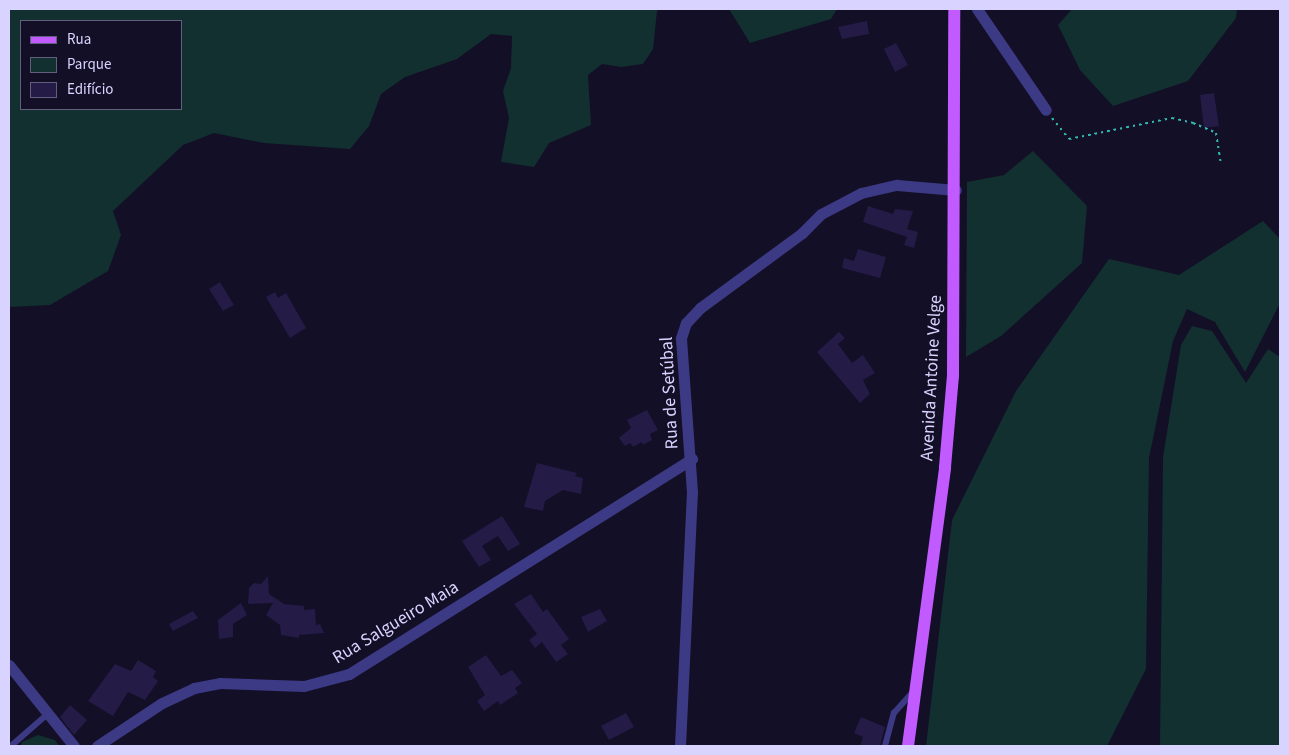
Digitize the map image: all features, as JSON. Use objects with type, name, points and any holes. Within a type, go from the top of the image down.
[{"type":"main road","name":"Avenida Antoine Velge","points":[[908,746],[945,467],[953,376],[956,190],[954,9]]},
{"type":"street","points":[[977,9],[1046,110]]},
{"type":"street","name":"Rua de Setúbal","points":[[680,746],[692,459],[681,338],[691,316],[802,233],[821,214],[861,193],[897,185],[956,190]]},
{"type":"street","name":"Rua Salgueiro Maia","points":[[97,746],[162,702],[194,688],[220,684],[304,686],[349,674],[692,459]]},
{"type":"street","points":[[9,665],[74,746]]},
{"type":"lane","points":[[885,746],[894,712],[915,690]]},
{"type":"lane","points":[[11,746],[49,713]]},
{"type":"path","points":[[1046,110],[1070,139],[1172,118],[1193,123],[1216,133],[1222,163]]},
{"type":"green space","points":[[9,9],[660,9],[657,11],[653,49],[643,64],[621,67],[602,64],[588,75],[591,125],[549,143],[534,167],[501,162],[509,118],[503,91],[511,68],[512,36],[491,34],[457,59],[405,77],[381,94],[369,126],[350,149],[264,143],[214,133],[183,145],[113,211],[121,235],[108,271],[50,305],[9,307]]},
{"type":"green space","points":[[729,9],[837,9],[831,19],[750,43]]},
{"type":"green space","points":[[1072,9],[1237,9],[1236,18],[1188,81],[1113,106],[1080,70],[1058,25]]},
{"type":"green space","points":[[1033,151],[1087,206],[1082,263],[1001,336],[966,357],[967,182],[1004,175]]},
{"type":"green space","points":[[1263,221],[1280,239],[1280,303],[1245,372],[1215,322],[1187,309],[1173,341],[1149,458],[1146,669],[1107,746],[926,746],[952,520],[1016,391],[1109,259],[1179,275]]},
{"type":"green space","points":[[1192,326],[1212,331],[1246,383],[1268,349],[1280,357],[1280,746],[1160,746],[1163,457],[1181,345]]},
{"type":"green space","points":[[38,735],[55,740],[59,746],[21,746],[22,742]]},
{"type":"building","points":[[867,21],[869,34],[842,39],[838,27]]},
{"type":"building","points":[[896,43],[908,65],[895,72],[884,49]]},
{"type":"building","points":[[1214,93],[1219,126],[1204,128],[1200,95]]},
{"type":"building","points":[[868,206],[893,214],[895,209],[913,211],[907,229],[918,232],[914,248],[904,245],[907,237],[863,222]]},
{"type":"building","points":[[858,249],[886,257],[880,278],[842,268],[844,258],[854,261]]},
{"type":"building","points":[[220,282],[234,305],[223,311],[209,289]]},
{"type":"building","points":[[275,292],[278,298],[286,293],[306,328],[290,338],[266,297]]},
{"type":"building","points":[[839,332],[845,338],[838,344],[852,363],[863,355],[875,373],[863,380],[870,394],[860,403],[817,352]]},
{"type":"building","points":[[647,410],[658,430],[650,434],[652,440],[643,445],[642,442],[633,447],[630,443],[625,446],[619,438],[631,428],[627,420]]},
{"type":"building","points":[[537,463],[577,473],[575,476],[583,478],[581,494],[563,490],[545,501],[543,511],[524,507]]},
{"type":"building","points":[[502,516],[520,544],[508,551],[498,536],[482,546],[491,560],[479,567],[462,541]]},
{"type":"building","points":[[268,576],[269,594],[284,604],[304,606],[304,610],[315,609],[316,625],[320,624],[324,633],[299,635],[299,638],[281,635],[280,625],[266,615],[273,603],[248,604],[249,588],[254,583],[261,584]]},
{"type":"building","points":[[531,594],[543,612],[547,609],[569,639],[561,645],[568,654],[556,662],[542,642],[535,648],[529,640],[537,634],[514,604]]},
{"type":"building","points":[[241,603],[247,615],[233,624],[233,637],[219,639],[218,620]]},
{"type":"building","points":[[600,609],[607,621],[588,632],[581,617]]},
{"type":"building","points":[[193,611],[198,618],[173,631],[169,624]]},
{"type":"building","points":[[486,655],[501,676],[512,670],[522,683],[515,688],[518,693],[500,705],[498,701],[484,711],[477,701],[485,695],[468,667]]},
{"type":"building","points":[[138,660],[156,671],[153,677],[158,681],[145,700],[128,692],[113,716],[88,701],[115,664],[131,671]]},
{"type":"building","points":[[70,705],[87,720],[74,735],[60,717]]},
{"type":"building","points":[[626,713],[634,727],[609,740],[601,726]]},
{"type":"building","points":[[861,717],[885,727],[880,746],[860,746],[863,737],[854,733]]}]
